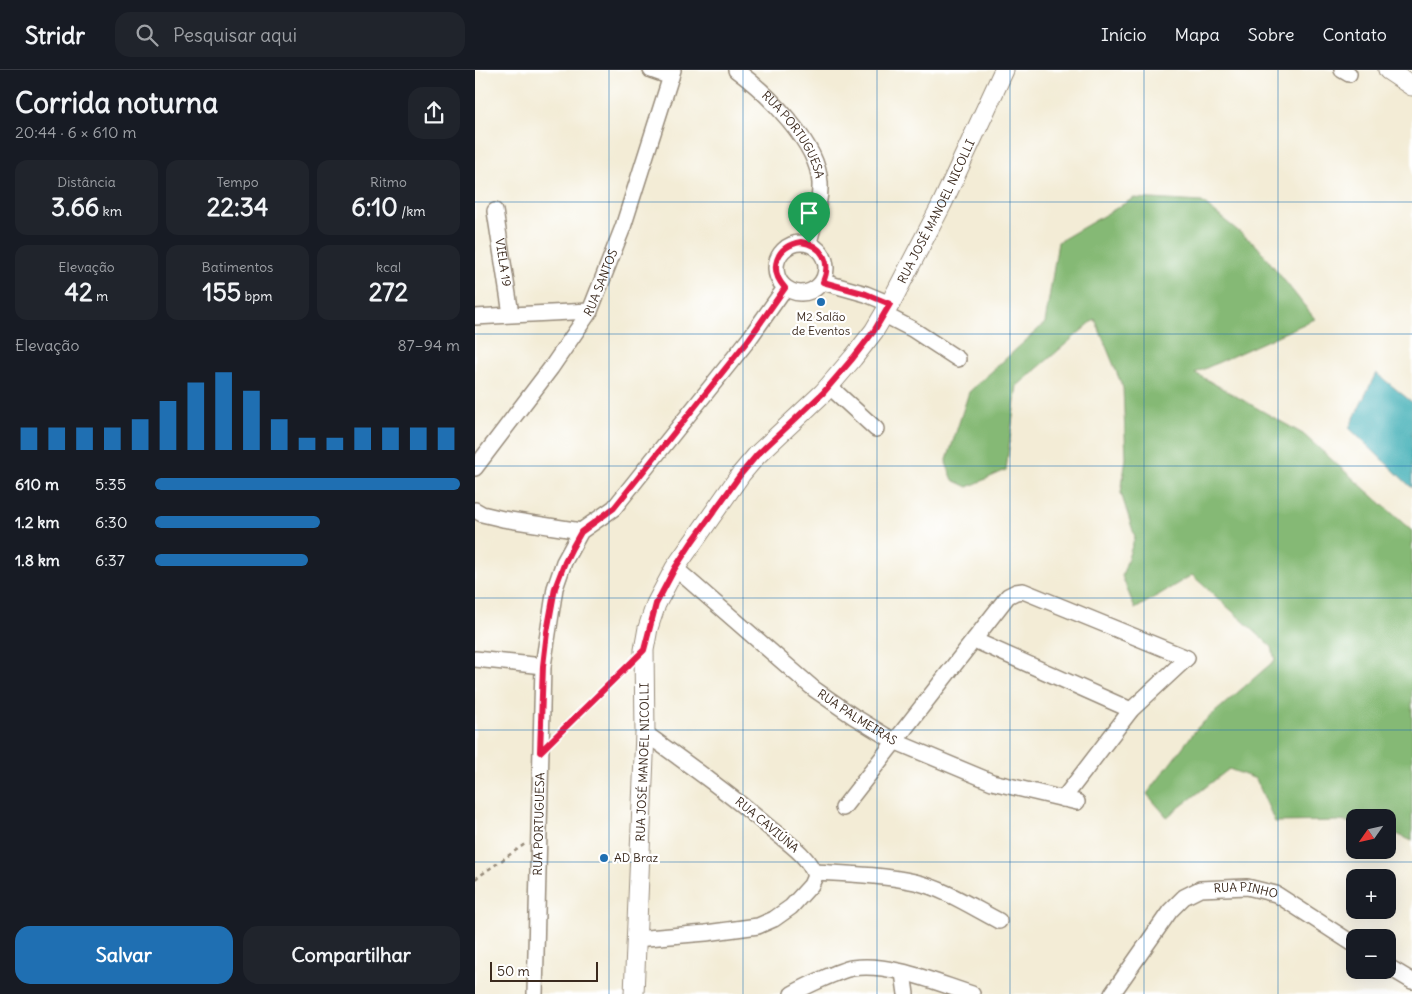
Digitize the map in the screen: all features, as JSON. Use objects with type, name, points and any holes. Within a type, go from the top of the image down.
[{"type":"main road","name":"RUA JOSÉ MANOEL NICOLLI","points":[[634,994],[645,732],[644,650],[656,604],[675,568],[741,474],[757,455],[829,386],[874,331],[942,204],[1004,70]]},
{"type":"street","points":[[651,70],[672,73]]},
{"type":"street","name":"RUA PORTUGUESA","points":[[736,70],[791,123],[800,133],[811,151],[816,163],[820,183],[809,243]]},
{"type":"street","name":"RUA SANTOS","points":[[475,468],[551,368],[590,311],[623,227],[672,73]]},
{"type":"street","name":"VIELA 19","points":[[495,211],[511,314]]},
{"type":"street","points":[[793,243],[809,243],[816,247],[825,259],[826,274],[823,282],[811,291],[801,293],[785,288],[780,282],[776,267],[781,252],[793,243]]},
{"type":"street","points":[[823,282],[866,294],[959,359]]},
{"type":"street","name":"RUA PORTUGUESA","points":[[535,994],[543,666],[555,588],[565,562],[581,532],[614,508],[749,339],[785,288]]},
{"type":"street","points":[[475,317],[590,311]]},
{"type":"street","points":[[829,386],[876,429]]},
{"type":"street","points":[[475,510],[482,514],[503,519],[581,532]]},
{"type":"street","name":"RUA PALMEIRAS","points":[[675,568],[814,689],[853,716],[895,741],[992,782],[1070,800],[1131,710]]},
{"type":"street","points":[[843,808],[1008,596],[1016,592],[1023,591],[1187,658],[1131,710],[974,640]]},
{"type":"street","points":[[475,659],[543,666]]},
{"type":"street","name":"RUA CAVIÚNA","points":[[645,732],[730,794],[800,854],[814,872]]},
{"type":"street","points":[[635,939],[758,926],[774,919],[791,907],[815,880],[814,872],[867,875],[915,882],[942,891],[999,921]]},
{"type":"street","name":"RUA PINHO","points":[[1112,994],[1170,911],[1184,897],[1200,889],[1247,887],[1276,894],[1346,939]]},
{"type":"street","points":[[792,994],[851,968],[876,967],[903,973],[972,994]]},
{"type":"street","points":[[1396,971],[1412,981]]},
{"type":"street","points":[[903,973],[907,994]]},
{"type":"path","points":[[540,752],[644,650]]},
{"type":"path","points":[[475,879],[538,835]]},
{"type":"green space","points":[[1134,198],[1202,202],[1257,246],[1315,319],[1195,373],[1303,434],[1412,531],[1412,841],[1396,834],[1396,809],[1346,809],[1346,822],[1275,822],[1256,779],[1229,769],[1167,817],[1147,794],[1198,727],[1275,660],[1272,647],[1192,575],[1135,609],[1122,576],[1135,537],[1121,493],[1126,458],[1123,388],[1095,319],[1017,386],[1006,470],[968,487],[953,480],[946,463],[969,392],[1045,323],[1058,242]]},
{"type":"water","points":[[1376,373],[1412,402],[1412,488],[1349,428]]},
{"type":"place","name":"M2 Salão de Eventos","points":[[821,302]]},
{"type":"place","name":"AD Braz","points":[[604,858]]},
{"type":"route","points":[[793,243],[809,243],[821,252],[825,259],[827,267],[823,282],[866,294],[890,304],[874,331],[853,358],[823,393],[757,455],[692,542],[675,568],[656,604],[648,628],[644,650],[540,752],[543,666],[547,632],[555,588],[572,548],[581,532],[614,508],[749,339],[785,288],[777,275],[776,267],[777,259],[781,252],[793,243]]}]
